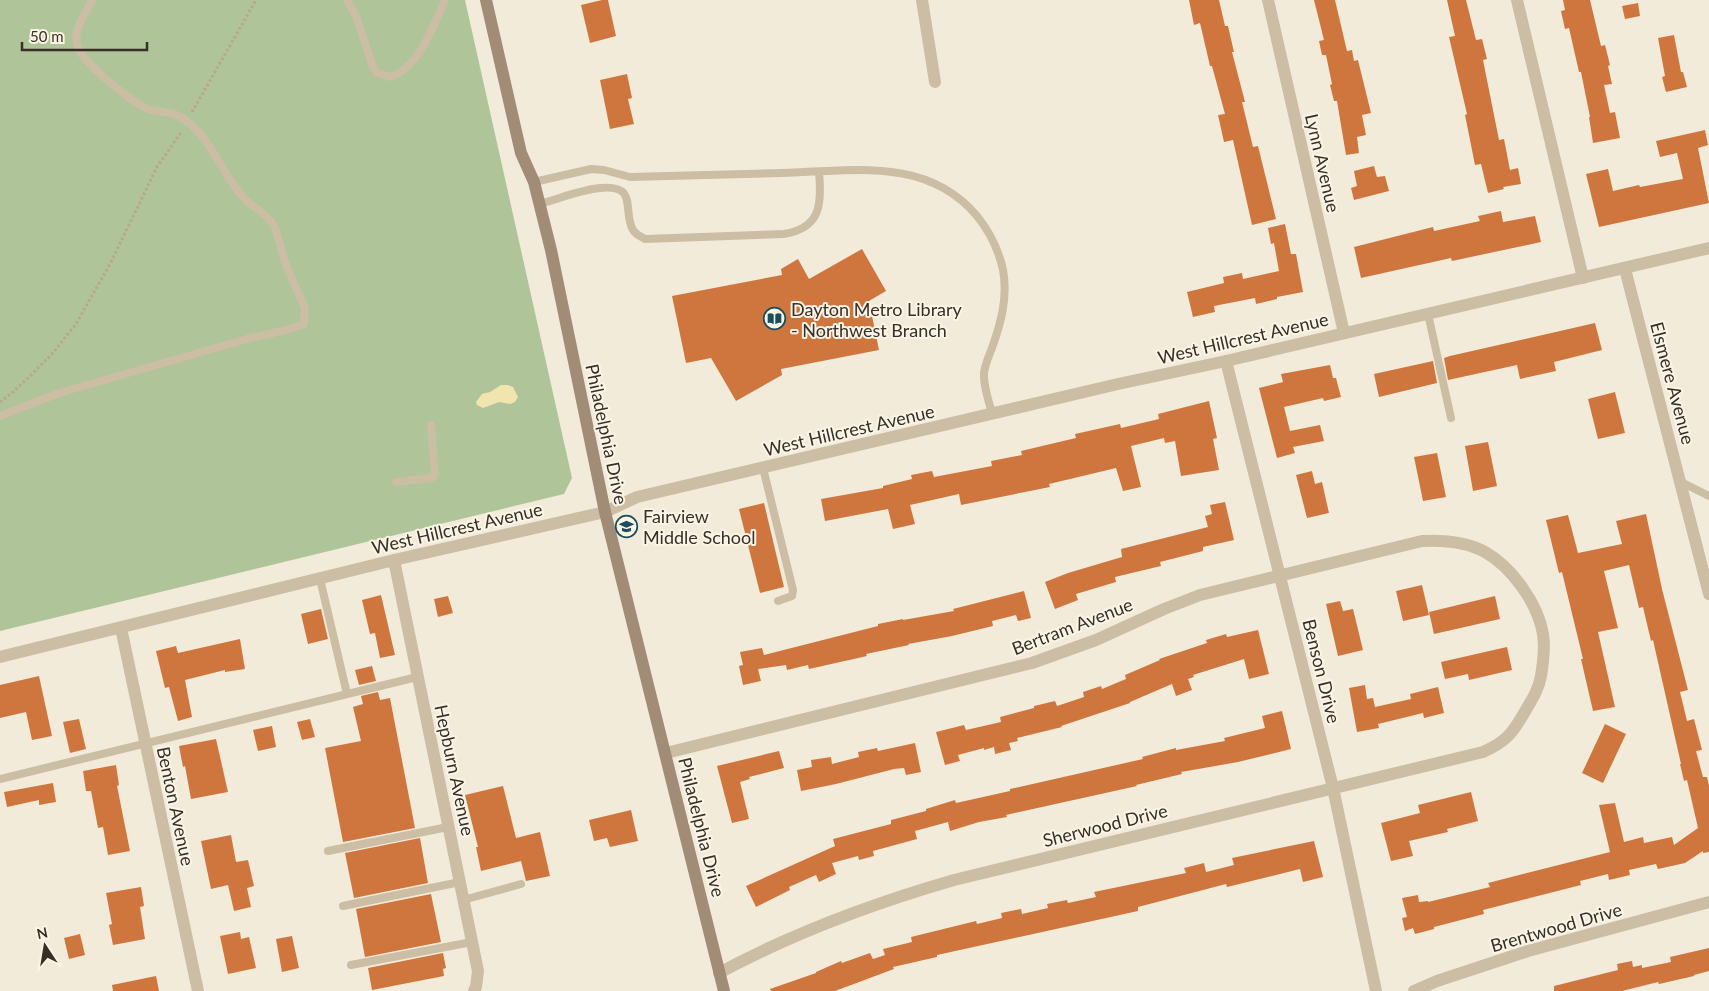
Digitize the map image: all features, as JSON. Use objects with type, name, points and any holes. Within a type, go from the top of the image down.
[{"type":"main road","name":"Philadelphia Drive","points":[[486,0],[521,153],[534,182],[582,393],[605,512],[724,991]]},
{"type":"street","points":[[922,0],[935,82]]},
{"type":"street","name":"Lynn Avenue","points":[[1268,0],[1344,334]]},
{"type":"street","points":[[1517,0],[1583,278]]},
{"type":"street","name":"West Hillcrest Avenue","points":[[0,657],[394,560],[605,512],[637,497],[1709,248]]},
{"type":"street","name":"Elsmere Avenue","points":[[1625,269],[1709,594]]},
{"type":"street","name":"Benson Drive","points":[[1226,361],[1333,788],[1376,991]]},
{"type":"street","name":"Bertram Avenue","points":[[666,753],[1032,663],[1096,640],[1164,608],[1200,595],[1422,541],[1435,540],[1460,544],[1484,552],[1500,563],[1524,589],[1537,616],[1543,634],[1541,677],[1535,693],[1508,737]]},
{"type":"street","name":"Hepburn Avenue","points":[[394,560],[478,971],[475,989]]},
{"type":"street","name":"Benton Avenue","points":[[121,628],[198,991]]},
{"type":"street","name":"Sherwood Drive","points":[[719,972],[786,938],[898,896],[954,880],[1483,752],[1499,745],[1508,737]]},
{"type":"street","name":"Brentwood Drive","points":[[1414,991],[1437,981],[1528,951],[1709,902]]},
{"type":"lane","points":[[0,416],[59,393],[247,339],[290,329],[304,324],[306,316],[305,308],[283,256],[274,226],[266,215],[246,200],[237,190],[218,158],[198,131],[180,116],[148,109],[126,95],[94,68],[78,49],[78,25],[92,0]]},
{"type":"lane","points":[[347,0],[356,16],[364,46],[373,67],[377,73],[390,77],[404,70],[424,45],[445,0]]},
{"type":"lane","points":[[534,182],[591,169],[604,170],[630,177],[887,171],[909,174],[943,187],[969,206],[981,221],[997,251],[1003,269],[1005,289],[1003,317],[985,367],[984,375],[992,414]]},
{"type":"lane","points":[[539,204],[593,189],[614,189],[624,194],[628,200],[632,229],[638,235],[645,238],[784,234],[798,232],[817,214],[821,191],[819,172]]},
{"type":"lane","points":[[614,189],[617,175]]},
{"type":"lane","points":[[1428,314],[1451,418]]},
{"type":"lane","points":[[396,482],[431,478],[435,474],[431,425]]},
{"type":"lane","points":[[763,468],[793,590],[792,596],[778,601]]},
{"type":"lane","points":[[1681,482],[1709,496]]},
{"type":"lane","points":[[320,579],[347,694]]},
{"type":"lane","points":[[0,779],[418,677]]},
{"type":"lane","points":[[328,851],[448,827]]},
{"type":"lane","points":[[343,906],[460,882]]},
{"type":"lane","points":[[463,900],[521,884]]},
{"type":"lane","points":[[351,965],[472,942]]},
{"type":"path","points":[[190,116],[256,0]]},
{"type":"path","points":[[0,402],[14,392],[52,354],[76,324],[110,264],[157,167],[186,123]]},
{"type":"green space","points":[[0,0],[465,0],[572,478],[564,494],[0,631]]},
{"type":"sand","points":[[501,385],[513,387],[518,397],[515,402],[510,404],[499,402],[483,408],[477,405],[476,402],[482,394],[490,392]]},
{"type":"building","points":[[608,0],[616,36],[590,43],[581,5]]},
{"type":"building","points":[[1189,0],[1219,0],[1225,26],[1228,26],[1234,52],[1232,52],[1245,102],[1242,102],[1253,147],[1258,146],[1276,219],[1252,225],[1233,140],[1224,142],[1218,115],[1225,114],[1212,66],[1210,66],[1200,23],[1194,25]]},
{"type":"building","points":[[1314,0],[1335,0],[1347,51],[1352,50],[1354,61],[1358,60],[1371,113],[1362,115],[1366,135],[1357,137],[1359,153],[1346,155],[1337,101],[1334,101],[1326,55],[1322,55],[1319,41],[1324,40]]},
{"type":"building","points":[[1447,0],[1466,0],[1476,40],[1482,39],[1487,59],[1483,60],[1499,140],[1504,139],[1510,170],[1518,168],[1521,184],[1503,187],[1504,189],[1488,193],[1481,164],[1475,165],[1465,115],[1467,114],[1449,37],[1455,36]]},
{"type":"building","points":[[1563,0],[1590,0],[1601,46],[1605,45],[1610,65],[1608,66],[1612,84],[1604,85],[1610,113],[1615,112],[1620,138],[1593,143],[1581,72],[1579,72],[1569,28],[1565,29],[1561,11],[1565,10]]},
{"type":"building","points":[[1638,3],[1640,16],[1625,19],[1622,6]]},
{"type":"building","points":[[1674,35],[1681,72],[1683,72],[1687,87],[1666,92],[1662,77],[1665,76],[1658,38]]},
{"type":"building","points":[[627,74],[632,98],[628,99],[634,124],[610,129],[600,80]]},
{"type":"building","points":[[1705,130],[1708,145],[1698,148],[1709,203],[1599,227],[1586,174],[1608,169],[1613,191],[1639,185],[1640,187],[1683,179],[1677,153],[1660,157],[1656,141]]},
{"type":"building","points":[[1374,166],[1377,177],[1385,176],[1389,191],[1354,200],[1351,188],[1357,186],[1354,171]]},
{"type":"building","points":[[1501,211],[1503,222],[1535,216],[1541,242],[1452,261],[1451,258],[1361,278],[1354,247],[1433,227],[1434,231],[1480,221],[1478,216]]},
{"type":"building","points":[[1285,224],[1291,254],[1296,254],[1303,292],[1277,297],[1277,299],[1256,304],[1255,298],[1214,306],[1215,312],[1193,317],[1187,292],[1224,283],[1223,277],[1242,273],[1243,279],[1279,271],[1274,243],[1271,244],[1268,228]]},
{"type":"building","name":"Dayton Metro Library - Northwest Branch","points":[[862,249],[886,291],[869,301],[879,350],[781,369],[782,375],[736,401],[711,358],[686,363],[672,296],[782,275],[781,269],[798,259],[809,279]]},
{"type":"building","points":[[1595,323],[1602,350],[1554,362],[1556,371],[1520,379],[1517,365],[1448,380],[1444,358]]},
{"type":"building","points":[[1433,361],[1437,383],[1379,397],[1374,374]]},
{"type":"building","points":[[1330,365],[1341,397],[1324,401],[1323,398],[1284,407],[1290,431],[1320,425],[1324,441],[1293,447],[1295,453],[1277,458],[1259,388],[1283,382],[1281,374]]},
{"type":"building","points":[[1615,392],[1625,433],[1598,439],[1588,399]]},
{"type":"building","points":[[1209,401],[1217,438],[1213,439],[1219,470],[1181,476],[1175,441],[1165,443],[1164,438],[1131,446],[1141,487],[1123,491],[1116,468],[1049,484],[1050,487],[961,505],[959,494],[910,505],[915,524],[893,529],[888,509],[825,521],[821,499],[883,488],[883,486],[912,479],[911,475],[932,471],[934,477],[992,466],[991,461],[1022,455],[1021,451],[1076,438],[1075,434],[1120,424],[1121,428],[1159,419],[1158,414]]},
{"type":"building","points":[[1488,442],[1497,486],[1473,491],[1465,446]]},
{"type":"building","points":[[1437,453],[1446,497],[1423,501],[1414,457]]},
{"type":"building","points":[[1312,471],[1315,484],[1322,482],[1329,513],[1307,518],[1296,475]]},
{"type":"building","points":[[1225,502],[1234,540],[1203,547],[1203,551],[1160,562],[1161,566],[1115,577],[1116,582],[1076,594],[1078,600],[1055,609],[1045,582],[1122,557],[1121,549],[1208,527],[1205,516],[1212,514],[1210,505]]},
{"type":"building","points":[[764,503],[784,587],[760,593],[739,509]]},
{"type":"building","points":[[1646,514],[1662,589],[1688,690],[1680,692],[1687,721],[1694,719],[1702,750],[1696,751],[1703,777],[1707,777],[1709,786],[1709,852],[1703,853],[1703,851],[1685,863],[1658,869],[1656,864],[1629,870],[1630,875],[1609,880],[1608,874],[1580,881],[1581,885],[1483,910],[1484,914],[1415,934],[1413,928],[1405,931],[1402,918],[1407,917],[1402,898],[1418,895],[1419,902],[1428,902],[1490,887],[1488,883],[1610,852],[1599,805],[1615,803],[1624,842],[1643,837],[1644,843],[1672,837],[1674,845],[1698,828],[1687,780],[1684,781],[1653,640],[1651,641],[1643,607],[1639,608],[1629,565],[1604,571],[1618,628],[1598,632],[1615,707],[1593,711],[1581,659],[1583,659],[1562,572],[1559,573],[1546,520],[1568,515],[1578,553],[1622,544],[1616,521]]},
{"type":"building","points":[[1422,585],[1429,615],[1403,621],[1396,591]]},
{"type":"building","points":[[1024,591],[1031,618],[1018,621],[1016,615],[992,621],[993,626],[908,644],[866,654],[867,656],[809,669],[808,665],[787,670],[786,665],[758,669],[761,681],[743,685],[739,666],[743,665],[740,652],[762,648],[764,655],[878,626],[878,624],[954,611],[953,609]]},
{"type":"building","points":[[381,595],[395,655],[380,658],[375,633],[370,634],[362,600]]},
{"type":"building","points":[[448,596],[453,613],[438,617],[434,599]]},
{"type":"building","points":[[1495,596],[1500,619],[1434,634],[1429,612]]},
{"type":"building","points":[[1340,601],[1343,611],[1353,609],[1363,650],[1338,656],[1326,604]]},
{"type":"building","points":[[321,609],[328,639],[308,644],[301,614]]},
{"type":"building","points":[[1258,630],[1269,674],[1249,679],[1244,659],[1193,675],[1194,677],[1188,679],[1192,690],[1176,696],[1172,684],[1130,703],[1062,727],[1017,738],[1018,741],[1009,743],[1011,750],[995,754],[994,747],[984,750],[984,748],[958,755],[960,761],[945,765],[936,732],[964,725],[966,730],[1001,722],[1000,717],[1055,701],[1057,706],[1084,697],[1083,692],[1101,686],[1102,689],[1126,679],[1125,675],[1159,659],[1207,643],[1206,640],[1226,634],[1227,637]]},
{"type":"building","points":[[240,639],[245,669],[225,672],[225,670],[185,680],[192,717],[178,721],[169,687],[165,688],[156,651],[176,646],[178,653]]},
{"type":"building","points":[[1507,647],[1512,670],[1469,680],[1468,674],[1445,679],[1441,662]]},
{"type":"building","points":[[372,666],[376,681],[359,685],[355,670]]},
{"type":"building","points":[[39,676],[52,736],[32,740],[26,712],[0,718],[0,685]]},
{"type":"building","points":[[1365,685],[1367,699],[1373,698],[1375,707],[1411,699],[1410,694],[1438,687],[1444,713],[1424,718],[1423,713],[1378,724],[1379,728],[1357,732],[1349,688]]},
{"type":"building","points":[[378,692],[380,700],[390,698],[415,828],[343,842],[325,748],[361,741],[353,707],[363,704],[361,696]]},
{"type":"building","points":[[1282,711],[1291,749],[1238,762],[1181,772],[1182,774],[1137,786],[1006,815],[1007,817],[979,822],[950,831],[948,822],[915,831],[917,839],[873,851],[874,856],[859,860],[858,856],[832,863],[836,874],[819,882],[816,875],[789,887],[790,890],[756,907],[746,886],[835,846],[833,839],[891,824],[891,820],[926,811],[926,809],[955,800],[956,803],[1010,791],[1010,789],[1143,759],[1142,757],[1176,748],[1176,750],[1225,741],[1224,738],[1265,728],[1262,716]]},
{"type":"building","points":[[79,719],[86,749],[70,753],[63,722]]},
{"type":"building","points":[[310,719],[315,737],[302,740],[297,722]]},
{"type":"building","points":[[1605,724],[1626,734],[1603,783],[1582,773]]},
{"type":"building","points":[[272,726],[276,747],[258,751],[253,730]]},
{"type":"building","points":[[216,739],[228,792],[191,799],[179,746]]},
{"type":"building","points":[[915,743],[921,772],[906,775],[904,768],[894,769],[801,791],[797,770],[812,767],[811,760],[831,757],[832,764],[859,757],[858,752],[877,748],[878,751]]},
{"type":"building","points":[[779,751],[784,768],[749,777],[750,779],[740,782],[749,819],[732,823],[717,766]]},
{"type":"building","points":[[116,765],[119,785],[117,786],[130,851],[108,855],[103,827],[98,828],[91,791],[86,791],[83,771]]},
{"type":"building","points":[[53,783],[56,802],[39,805],[39,800],[7,807],[4,792]]},
{"type":"building","points":[[503,786],[516,838],[540,832],[550,876],[526,881],[521,861],[481,871],[476,847],[478,847],[465,795]]},
{"type":"building","points":[[1471,792],[1478,821],[1447,829],[1448,832],[1409,841],[1413,856],[1391,861],[1381,823],[1420,813],[1418,805]]},
{"type":"building","points":[[631,810],[638,841],[610,847],[607,838],[594,841],[589,820]]},
{"type":"building","points":[[231,835],[236,862],[248,860],[254,886],[247,888],[251,907],[234,911],[228,885],[211,889],[201,841]]},
{"type":"building","points":[[420,838],[428,883],[354,898],[345,853]]},
{"type":"building","points":[[1314,841],[1323,877],[1303,882],[1300,869],[1227,887],[1226,884],[1138,907],[1138,911],[937,955],[937,957],[893,967],[894,969],[835,991],[771,991],[770,989],[816,973],[841,961],[842,963],[870,953],[873,959],[885,955],[883,949],[912,942],[911,937],[976,921],[977,924],[1002,918],[1001,913],[1021,909],[1022,914],[1048,908],[1047,904],[1067,900],[1068,903],[1096,897],[1094,892],[1186,873],[1184,868],[1204,863],[1206,872],[1234,865],[1232,858]]},
{"type":"building","points":[[141,887],[144,906],[140,907],[145,939],[113,945],[109,925],[112,924],[106,893]]},
{"type":"building","points":[[431,894],[441,942],[365,957],[356,909]]},
{"type":"building","points":[[240,932],[241,939],[249,937],[256,968],[228,974],[220,936]]},
{"type":"building","points":[[80,934],[85,955],[69,959],[64,938]]},
{"type":"building","points":[[292,936],[299,968],[282,972],[276,939]]},
{"type":"building","points":[[1709,948],[1709,971],[1694,976],[1622,991],[1554,991],[1554,986],[1618,970],[1617,964],[1632,961],[1633,967],[1642,965],[1642,968],[1671,962],[1670,957]]},
{"type":"building","points":[[443,953],[446,968],[443,969],[444,976],[372,990],[368,968]]},
{"type":"building","points":[[156,976],[159,991],[113,991],[112,985]]},
{"type":"place","name":"Dayton Metro Library - Northwest Branch","points":[[775,319]]},
{"type":"place","name":"Fairview Middle School","points":[[627,526]]}]
